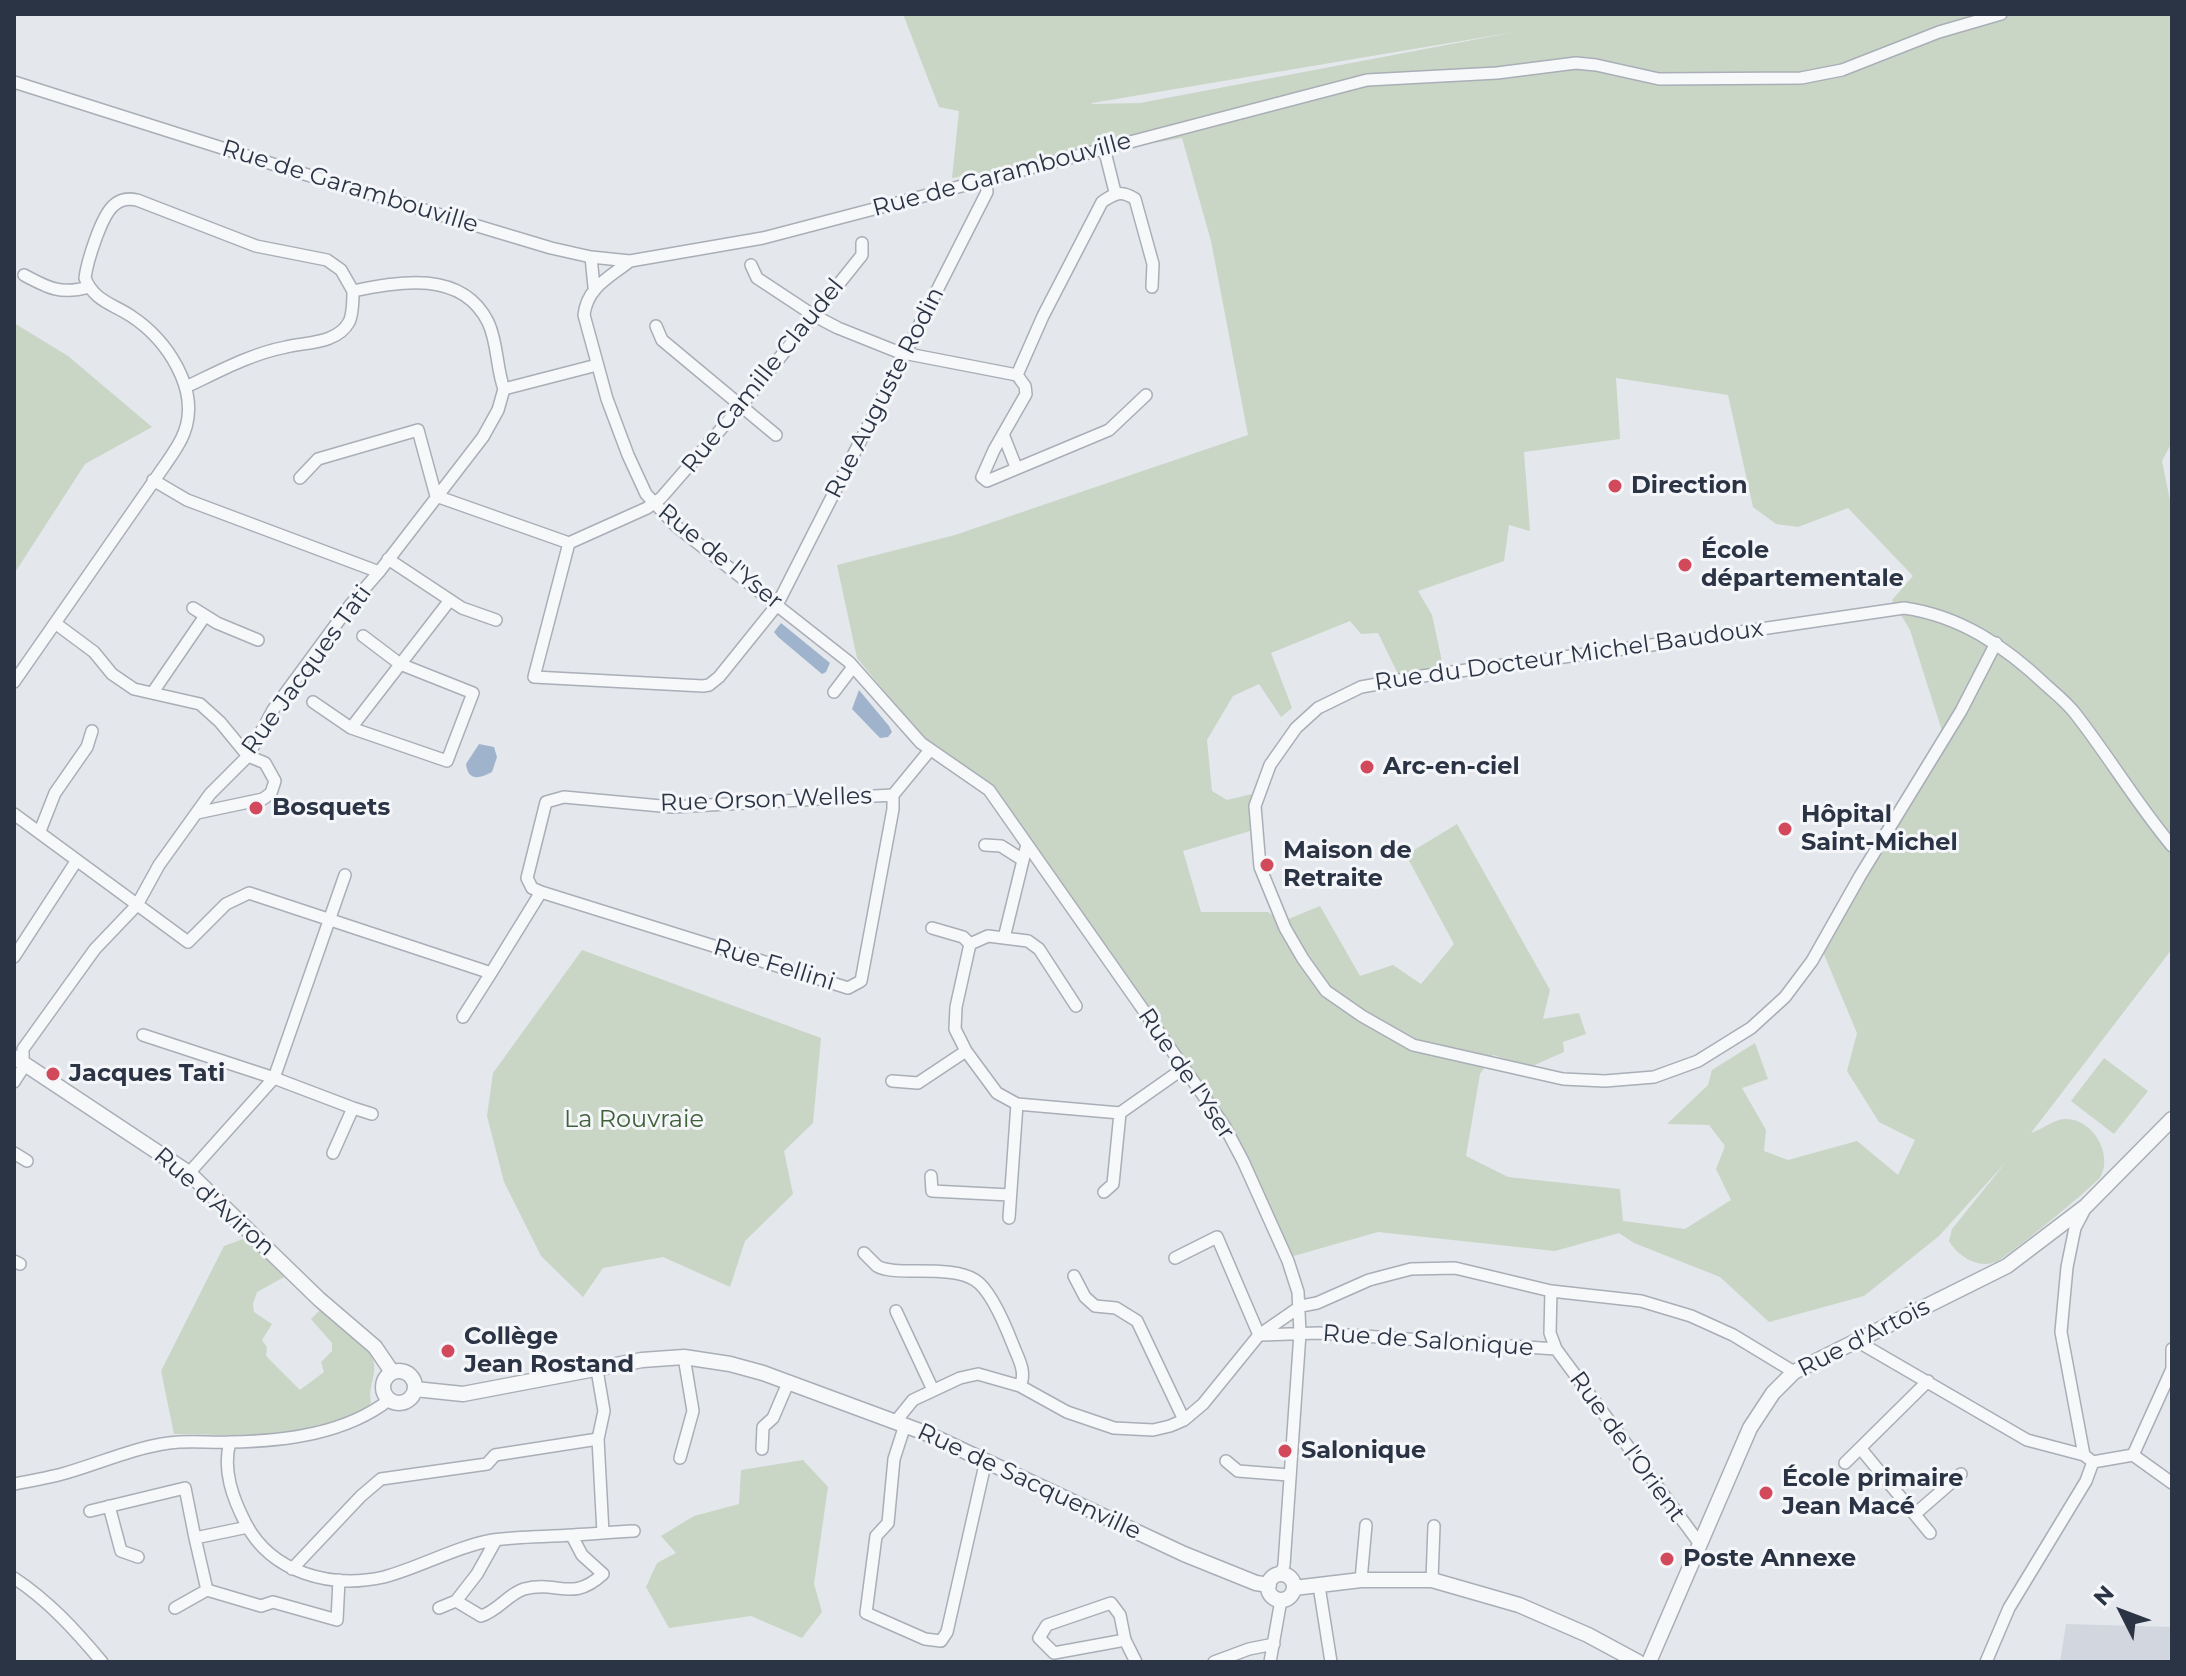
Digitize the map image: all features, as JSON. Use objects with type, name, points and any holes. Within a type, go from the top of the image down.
[{"type":"street","name":"Rue de Garambouville","points":[[14,82],[551,248],[630,261],[763,238],[1367,80],[1497,73],[1576,63],[1659,79],[1801,78],[1842,70],[1939,32],[2001,14]]},
{"type":"street","points":[[1104,148],[1115,192]]},
{"type":"street","name":"Rue Auguste Rodin","points":[[569,543],[534,677],[709,685],[719,677],[777,605],[987,192],[986,180]]},
{"type":"street","points":[[1017,375],[1043,316],[1097,211],[1102,202],[1115,192],[1126,193],[1135,199],[1153,264],[1152,287]]},
{"type":"street","points":[[14,682],[184,433],[188,410],[186,387],[172,358],[153,334],[129,315],[100,299],[85,278],[104,221],[114,205],[128,198],[256,246],[327,260],[341,270],[353,291],[349,322],[338,333],[323,341],[250,357],[186,387]]},
{"type":"street","name":"Rue Camille Claudel","points":[[654,503],[741,406],[862,255],[862,243]]},
{"type":"street","name":"Rue de l'Yser","points":[[591,257],[594,287],[585,303],[584,315],[607,399],[640,483],[654,503],[676,526],[853,667],[909,731],[930,750],[989,790],[1225,1127],[1243,1161],[1288,1261],[1301,1306],[1281,1574]]},
{"type":"street","points":[[594,287],[630,261]]},
{"type":"street","points":[[751,265],[757,278],[838,328],[898,352],[1017,375],[1025,386],[1026,394],[994,450],[982,477],[987,481],[1109,430],[1146,395]]},
{"type":"street","points":[[24,275],[47,288],[70,292],[89,287]]},
{"type":"street","points":[[353,291],[384,284],[419,282],[436,284],[472,300],[489,324],[496,369],[504,389],[597,365]]},
{"type":"street","points":[[656,326],[662,340],[776,435]]},
{"type":"street","name":"Rue Jacques Tati","points":[[14,1082],[23,1068],[18,1060],[23,1049],[95,949],[137,905],[159,865],[210,794],[248,756],[273,710],[351,604],[483,437],[498,410],[504,389]]},
{"type":"street","points":[[300,478],[318,459],[418,430],[436,496],[569,543],[654,503]]},
{"type":"street","points":[[1003,434],[1016,467]]},
{"type":"street","points":[[153,480],[187,500],[379,572]]},
{"type":"street","points":[[388,559],[462,608],[496,620]]},
{"type":"street","points":[[351,728],[450,600]]},
{"type":"street","points":[[193,608],[258,640]]},
{"type":"street","name":"Rue du Docteur Michel Baudoux","points":[[1996,643],[1961,711],[1812,961],[1785,997],[1751,1028],[1721,1048],[1654,1077],[1605,1081],[1563,1079],[1413,1045],[1326,991],[1285,928],[1260,867],[1255,806],[1270,765],[1296,728],[1318,708],[1361,687],[1904,608],[1945,617],[1996,643],[2018,659],[2072,709],[2137,803],[2172,846]]},
{"type":"street","points":[[153,692],[205,616]]},
{"type":"street","points":[[55,623],[94,652],[112,674],[134,689],[200,704],[220,722],[248,756],[265,763],[275,781],[271,793],[246,803],[197,813]]},
{"type":"street","points":[[313,702],[351,728],[447,761],[473,693],[400,664],[363,636]]},
{"type":"street","points":[[834,692],[853,667]]},
{"type":"street","points":[[40,831],[55,793],[87,747],[92,731]]},
{"type":"street","points":[[893,795],[930,750]]},
{"type":"street","name":"Rue Orson Welles","points":[[541,892],[532,888],[527,878],[546,802],[564,797],[672,807],[893,795]]},
{"type":"street","name":"Rue Fellini","points":[[541,892],[848,988],[856,986],[861,981],[893,795]]},
{"type":"street","points":[[14,814],[188,942],[226,904],[249,893],[491,973]]},
{"type":"street","points":[[1004,938],[1027,844]]},
{"type":"street","points":[[985,845],[1001,846],[1023,860]]},
{"type":"street","points":[[14,957],[77,860]]},
{"type":"street","points":[[189,1173],[274,1078],[345,875]]},
{"type":"street","points":[[463,1017],[541,892]]},
{"type":"street","points":[[932,928],[963,937],[970,944]]},
{"type":"street","points":[[970,944],[988,936],[1028,941],[1039,949],[1076,1006]]},
{"type":"street","points":[[970,944],[956,1007],[955,1029],[966,1051],[997,1093],[1017,1104],[1120,1113],[1184,1068]]},
{"type":"street","points":[[143,1035],[372,1114]]},
{"type":"street","points":[[892,1081],[918,1083],[966,1051]]},
{"type":"street","name":"Rue d'Aviron","points":[[18,1060],[189,1173],[319,1299],[375,1347],[392,1372]]},
{"type":"street","points":[[1009,1218],[1017,1104]]},
{"type":"street","points":[[333,1153],[353,1108]]},
{"type":"street","points":[[1104,1192],[1113,1184],[1120,1113]]},
{"type":"street","name":"Rue d'Artois","points":[[1649,1662],[1750,1428],[1773,1393],[1794,1372],[1997,1272],[2086,1206],[2172,1119]]},
{"type":"street","points":[[14,1153],[27,1161]]},
{"type":"street","points":[[931,1176],[932,1191],[1010,1195]]},
{"type":"street","points":[[1986,1662],[2009,1608],[2086,1481],[2089,1459],[2061,1332],[2072,1240],[2086,1206]]},
{"type":"street","points":[[2056,1229],[2067,1232],[2072,1240]]},
{"type":"street","points":[[1175,1258],[1217,1237],[1259,1335]]},
{"type":"street","points":[[864,1253],[879,1267],[957,1273],[976,1280],[986,1291],[1023,1369],[1020,1386]]},
{"type":"street","points":[[986,1460],[947,1632],[941,1641],[925,1639],[866,1613],[876,1536],[888,1523],[901,1423],[913,1400],[960,1378],[978,1374],[1020,1386],[1067,1412],[1114,1428],[1153,1430],[1184,1420],[1203,1404],[1259,1335],[1301,1306],[1317,1303],[1369,1280],[1411,1269],[1455,1268],[1551,1291],[1641,1301],[1691,1316],[1733,1335],[1794,1372]]},
{"type":"street","points":[[1074,1276],[1085,1297],[1095,1306],[1116,1308],[1137,1321],[1184,1420]]},
{"type":"street","points":[[1551,1291],[1550,1333],[1556,1349]]},
{"type":"street","points":[[896,1311],[933,1390]]},
{"type":"street","name":"Rue de Salonique","points":[[1259,1335],[1300,1333],[1556,1349]]},
{"type":"street","points":[[1855,1340],[2027,1440],[2089,1459],[2133,1455],[2172,1483]]},
{"type":"street","name":"Rue de l'Orient","points":[[1556,1349],[1700,1544]]},
{"type":"street","points":[[2133,1455],[2172,1369],[2172,1349]]},
{"type":"street","points":[[680,1458],[693,1411],[684,1357]]},
{"type":"street","name":"Rue de Sacquenville","points":[[415,1389],[463,1394],[642,1360],[684,1357],[730,1364],[901,1423],[1184,1554],[1256,1583],[1269,1585]]},
{"type":"street","points":[[597,1370],[604,1411],[598,1439],[603,1533]]},
{"type":"street","points":[[14,1484],[60,1475],[172,1442],[230,1442],[299,1436],[342,1426],[371,1414],[389,1400],[404,1402],[413,1395],[414,1380],[407,1373],[392,1372],[383,1385],[389,1400]]},
{"type":"street","points":[[1845,1463],[1928,1381]]},
{"type":"street","points":[[762,1449],[763,1427],[773,1418],[788,1383]]},
{"type":"street","points":[[292,1569],[381,1479],[487,1464],[495,1455],[598,1439]]},
{"type":"street","points":[[230,1442],[226,1465],[235,1502],[248,1527],[263,1548],[292,1569],[319,1579],[382,1577],[474,1544],[496,1540],[634,1531]]},
{"type":"street","points":[[1861,1449],[1930,1533]]},
{"type":"street","points":[[1226,1461],[1238,1471],[1289,1475]]},
{"type":"street","points":[[1915,1514],[1961,1474]]},
{"type":"street","points":[[90,1511],[185,1488],[207,1590]]},
{"type":"street","points":[[109,1506],[121,1551],[138,1557]]},
{"type":"street","points":[[1361,1580],[1366,1525]]},
{"type":"street","points":[[1432,1580],[1434,1526]]},
{"type":"street","points":[[195,1538],[248,1527]]},
{"type":"street","points":[[456,1601],[481,1616],[491,1613],[520,1590],[538,1587],[581,1590],[608,1572],[582,1555],[572,1536]]},
{"type":"street","points":[[439,1608],[456,1601],[477,1574],[496,1540]]},
{"type":"street","points":[[1281,1574],[1289,1577],[1294,1588],[1291,1596],[1281,1600],[1272,1596],[1269,1585],[1273,1577],[1281,1574]]},
{"type":"street","points":[[14,1578],[37,1593],[78,1633],[102,1662]]},
{"type":"street","points":[[175,1608],[207,1590],[261,1606],[273,1602],[337,1620],[339,1580]]},
{"type":"street","points":[[1294,1588],[1361,1580],[1432,1580],[1519,1605],[1588,1635],[1638,1662]]},
{"type":"street","points":[[1319,1586],[1331,1662]]},
{"type":"street","points":[[1270,1662],[1281,1600]]},
{"type":"street","points":[[1125,1640],[1054,1653],[1039,1638],[1047,1625],[1111,1603],[1120,1615],[1125,1640],[1136,1662]]},
{"type":"street","points":[[1214,1662],[1274,1644]]},
{"type":"shaded area","points":[[2066,1624],[2172,1627],[2172,1662],[2060,1662]]},
{"type":"green space","points":[[903,14],[2172,14],[2172,442],[2162,461],[2172,510],[2172,949],[2031,1133],[2064,1119],[2074,1120],[2091,1130],[2102,1147],[2104,1157],[2104,1167],[2096,1182],[2003,1257],[1996,1262],[1982,1264],[1957,1252],[1949,1241],[1952,1229],[2006,1162],[1939,1236],[1864,1296],[1769,1322],[1720,1277],[1634,1243],[1619,1233],[1555,1251],[1378,1232],[1290,1257],[1225,1122],[1105,955],[989,782],[925,741],[857,658],[837,565],[955,535],[1248,435],[1211,241],[1182,138],[952,178],[959,111],[939,107]],"holes":[[[1515,32],[1140,103],[1092,104],[1092,103]],[[1616,378],[1728,395],[1753,507],[1776,524],[1798,527],[1848,508],[1913,576],[1892,600],[1910,630],[1943,734],[1823,952],[1857,1033],[1847,1071],[1879,1122],[1915,1140],[1898,1175],[1857,1141],[1788,1160],[1764,1151],[1766,1130],[1742,1088],[1768,1079],[1755,1043],[1712,1070],[1708,1085],[1667,1124],[1709,1125],[1725,1146],[1716,1169],[1731,1200],[1685,1229],[1623,1221],[1620,1189],[1508,1177],[1466,1156],[1480,1074],[1493,1055],[1530,1067],[1564,1052],[1563,1042],[1586,1034],[1579,1013],[1543,1019],[1550,990],[1457,824],[1406,855],[1454,944],[1421,984],[1393,965],[1360,976],[1320,906],[1281,922],[1268,912],[1201,912],[1183,851],[1250,831],[1252,794],[1227,800],[1212,791],[1207,740],[1233,696],[1259,684],[1281,717],[1292,708],[1271,653],[1350,621],[1361,634],[1378,633],[1398,674],[1443,666],[1432,615],[1418,591],[1504,561],[1509,525],[1530,531],[1524,452],[1620,439]]]},
{"type":"green space","points":[[14,323],[68,356],[152,427],[85,464],[14,574]]},
{"type":"green space","name":"La Rouvraie","points":[[582,950],[821,1038],[813,1123],[784,1151],[793,1194],[745,1241],[730,1287],[663,1257],[603,1268],[583,1297],[541,1256],[504,1182],[487,1116],[493,1073]]},
{"type":"green space","points":[[2104,1058],[2148,1091],[2114,1134],[2071,1101]]},
{"type":"green space","points":[[246,1238],[286,1276],[257,1292],[253,1304],[254,1312],[272,1324],[262,1340],[267,1347],[266,1356],[300,1390],[324,1372],[321,1362],[332,1351],[332,1343],[311,1319],[320,1310],[352,1334],[372,1356],[371,1403],[355,1415],[306,1430],[249,1435],[174,1434],[161,1371],[224,1246]]},
{"type":"green space","points":[[803,1460],[828,1487],[814,1584],[822,1612],[802,1638],[751,1616],[669,1628],[646,1587],[657,1563],[676,1553],[661,1536],[694,1516],[739,1504],[741,1470]]},
{"type":"water","points":[[781,623],[830,663],[826,672],[822,674],[778,637],[774,632]]},
{"type":"water","points":[[859,690],[889,726],[892,732],[888,737],[880,738],[852,709]]},
{"type":"water","points":[[479,744],[494,747],[497,757],[492,772],[475,777],[469,773],[466,764]]},
{"type":"place","name":"Direction","points":[[1615,486]]},
{"type":"place","name":"École départementale","points":[[1685,565]]},
{"type":"place","name":"Arc-en-ciel","points":[[1367,767]]},
{"type":"place","name":"Bosquets","points":[[256,808]]},
{"type":"place","name":"Hôpital Saint-Michel","points":[[1785,829]]},
{"type":"place","name":"Maison de Retraite","points":[[1267,865]]},
{"type":"place","name":"Jacques Tati","points":[[53,1074]]},
{"type":"place","name":"Collège Jean Rostand","points":[[448,1351]]},
{"type":"place","name":"Salonique","points":[[1285,1451]]},
{"type":"place","name":"École primaire Jean Macé","points":[[1766,1493]]},
{"type":"place","name":"Poste Annexe","points":[[1667,1559]]}]
